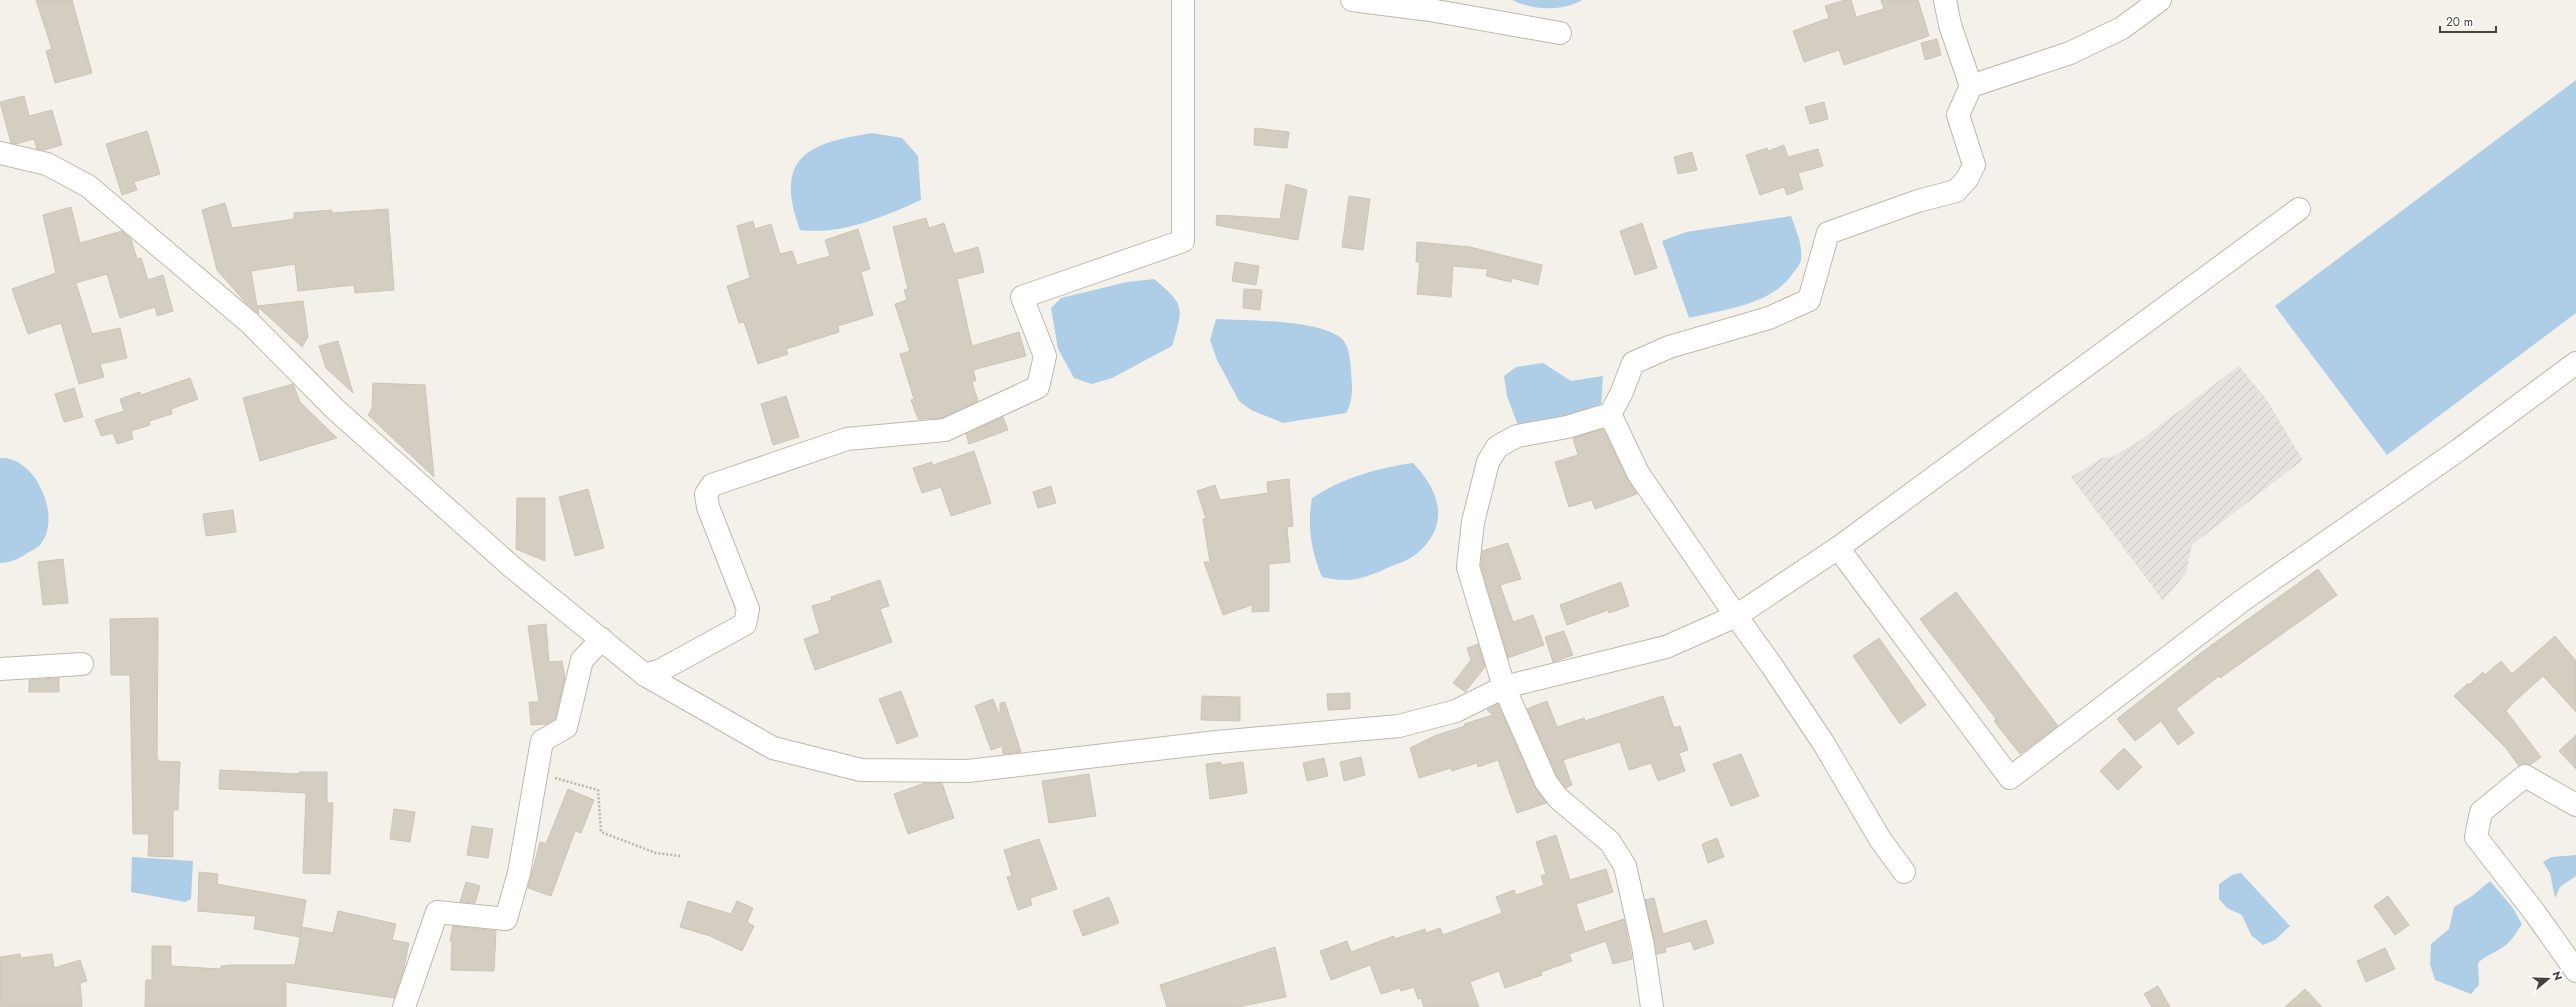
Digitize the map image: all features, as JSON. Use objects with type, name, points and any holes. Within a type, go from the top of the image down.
[{"type":"street","points":[[645,675],[661,670],[745,624],[748,609],[708,507],[706,494],[712,486],[847,439],[945,430],[1038,387],[1045,356],[1022,297],[1183,241],[1183,0]]},
{"type":"street","points":[[1352,0],[1430,10],[1560,33]]},
{"type":"street","points":[[1652,1007],[1643,946],[1625,866],[1610,842],[1558,798],[1546,782],[1504,687],[1468,567],[1473,522],[1488,462],[1497,447],[1517,436],[1567,427],[1610,414],[1621,394],[1633,363],[1669,347],[1768,318],[1809,300],[1828,233],[1918,201],[1956,191],[1968,179],[1974,165],[1958,115],[1971,86],[1950,25],[1944,0]]},
{"type":"street","points":[[1971,86],[2070,52],[2122,28],[2160,0]]},
{"type":"street","points":[[0,152],[47,164],[88,186],[250,323],[335,409],[512,567],[645,675],[773,748],[861,770],[968,771],[1217,742],[1399,726],[1456,711],[1504,687],[1666,647],[1736,616],[1838,548],[2299,209]]},
{"type":"street","points":[[1838,548],[2010,778],[2243,600],[2453,454],[2576,363]]},
{"type":"street","points":[[1610,414],[1638,472],[1820,738],[1880,839],[1904,872]]},
{"type":"street","points":[[404,1007],[437,912],[506,919],[518,873],[538,773],[542,741],[566,727],[582,660],[602,640]]},
{"type":"street","points":[[0,669],[82,664]]},
{"type":"street","points":[[2576,805],[2525,776],[2481,812],[2476,837],[2535,913],[2576,971]]},
{"type":"path","points":[[538,773],[598,790],[601,832],[656,853],[681,856]]},
{"type":"shaded area","points":[[2239,366],[2267,400],[2303,460],[2192,545],[2186,573],[2163,601],[2071,477],[2102,458],[2112,457],[2139,441]]},
{"type":"water","points":[[1512,0],[1582,0],[1574,4],[1556,8],[1538,8]]},
{"type":"water","points":[[2576,80],[2576,313],[2387,455],[2275,306]]},
{"type":"water","points":[[872,133],[902,138],[918,156],[921,200],[892,213],[847,227],[816,231],[800,230],[793,205],[791,185],[794,170],[802,158],[814,149],[830,142]]},
{"type":"water","points":[[1791,216],[1800,243],[1801,260],[1798,267],[1784,284],[1760,299],[1732,308],[1689,318],[1662,241],[1686,232]]},
{"type":"water","points":[[1154,279],[1172,295],[1179,308],[1179,323],[1172,346],[1112,378],[1092,384],[1074,378],[1058,349],[1051,308],[1061,298],[1127,282]]},
{"type":"water","points":[[1216,319],[1298,324],[1328,331],[1340,337],[1348,348],[1350,358],[1352,388],[1349,408],[1346,413],[1283,423],[1251,410],[1239,401],[1217,360],[1210,340]]},
{"type":"water","points":[[1543,363],[1571,381],[1603,376],[1601,408],[1519,428],[1507,396],[1504,376],[1516,367]]},
{"type":"water","points":[[0,458],[13,460],[25,467],[35,478],[42,491],[47,506],[49,521],[46,535],[39,546],[17,559],[0,563]]},
{"type":"water","points":[[1413,463],[1423,474],[1430,486],[1436,498],[1438,510],[1434,533],[1426,544],[1409,559],[1366,577],[1338,580],[1322,577],[1315,557],[1311,538],[1310,519],[1312,498],[1348,479],[1373,471]]},
{"type":"water","points":[[2576,855],[2576,876],[2560,887],[2555,898],[2550,873],[2543,862],[2552,857]]},
{"type":"water","points":[[132,857],[193,861],[191,899],[185,902],[131,892]]},
{"type":"water","points":[[2241,873],[2290,926],[2275,940],[2263,945],[2251,935],[2242,915],[2227,908],[2219,899],[2219,884],[2232,875]]},
{"type":"water","points":[[2490,881],[2513,908],[2522,924],[2504,947],[2478,963],[2479,985],[2471,994],[2435,980],[2430,964],[2431,944],[2449,929],[2454,907],[2472,896]]},
{"type":"building","points":[[36,0],[72,0],[92,73],[55,83],[46,51],[52,49]]},
{"type":"building","points":[[1845,0],[1851,0],[1856,17],[1884,9],[1881,0],[1918,0],[1929,36],[1844,65],[1839,50],[1804,62],[1793,31],[1829,18],[1825,6]]},
{"type":"building","points":[[1937,39],[1941,55],[1925,60],[1921,43]]},
{"type":"building","points":[[24,96],[29,116],[52,110],[62,145],[44,150],[37,149],[34,139],[16,144],[11,143],[0,102]]},
{"type":"building","points":[[1824,102],[1828,119],[1810,124],[1805,107]]},
{"type":"building","points":[[1255,128],[1289,132],[1287,148],[1254,145]]},
{"type":"building","points":[[147,131],[160,174],[134,182],[137,190],[122,195],[106,144]]},
{"type":"building","points":[[1784,145],[1788,157],[1818,149],[1823,166],[1798,173],[1803,189],[1787,195],[1784,187],[1760,195],[1746,155],[1767,148],[1768,151]]},
{"type":"building","points":[[1692,152],[1697,170],[1678,174],[1674,157]]},
{"type":"building","points":[[1286,184],[1307,190],[1298,240],[1216,225],[1217,215],[1280,219]]},
{"type":"building","points":[[1349,196],[1370,199],[1363,250],[1342,247]]},
{"type":"building","points":[[225,203],[232,228],[294,219],[294,213],[332,210],[332,213],[388,209],[394,290],[355,293],[354,285],[298,291],[295,264],[251,271],[257,306],[303,301],[308,337],[302,347],[258,307],[259,314],[246,303],[217,270],[202,210]]},
{"type":"building","points":[[71,207],[80,243],[122,231],[131,239],[137,259],[141,258],[148,280],[163,275],[173,311],[157,316],[155,307],[120,318],[107,274],[76,283],[92,334],[120,328],[127,358],[100,364],[104,377],[79,384],[61,323],[28,334],[12,289],[56,273],[43,215]]},
{"type":"building","points":[[926,218],[929,228],[944,223],[954,254],[978,247],[984,272],[957,279],[972,346],[1019,332],[1026,356],[973,370],[976,380],[972,382],[978,401],[942,418],[918,419],[911,400],[914,399],[900,354],[910,351],[895,304],[907,300],[904,290],[908,289],[893,227]]},
{"type":"building","points":[[753,221],[755,229],[771,224],[780,254],[792,251],[797,265],[830,256],[825,240],[858,229],[870,269],[861,272],[873,315],[838,326],[839,332],[786,349],[788,354],[758,364],[744,322],[739,323],[727,286],[750,278],[737,226]]},
{"type":"building","points":[[1642,223],[1657,268],[1635,275],[1620,231]]},
{"type":"building","points":[[1417,242],[1470,247],[1542,265],[1538,285],[1512,278],[1511,282],[1486,276],[1488,269],[1453,266],[1451,297],[1417,294],[1420,262],[1416,262]]},
{"type":"building","points":[[1235,262],[1259,266],[1256,285],[1232,281]]},
{"type":"building","points":[[1244,289],[1262,290],[1260,310],[1243,308]]},
{"type":"building","points":[[338,341],[353,393],[326,368],[319,346]]},
{"type":"building","points":[[190,378],[198,399],[171,409],[172,414],[149,421],[150,425],[131,431],[133,439],[117,444],[113,433],[101,436],[95,420],[124,411],[120,399],[140,392],[141,395]]},
{"type":"building","points":[[373,383],[425,385],[434,477],[368,415],[372,408]]},
{"type":"building","points":[[293,384],[300,402],[337,438],[260,461],[243,398]]},
{"type":"building","points":[[74,388],[83,417],[64,422],[55,394]]},
{"type":"building","points":[[786,396],[799,437],[773,445],[761,404]]},
{"type":"building","points":[[1003,417],[1008,430],[969,444],[966,434]]},
{"type":"building","points":[[1603,429],[1627,478],[1637,494],[1595,509],[1592,500],[1569,507],[1555,462],[1578,455],[1573,438]]},
{"type":"building","points":[[974,451],[991,503],[951,516],[941,487],[922,493],[913,468],[932,462],[933,465]]},
{"type":"building","points":[[1289,479],[1293,526],[1287,527],[1290,562],[1269,564],[1269,611],[1252,612],[1252,605],[1223,615],[1204,562],[1210,562],[1203,519],[1206,519],[1197,491],[1215,485],[1220,500],[1268,493],[1267,482]]},
{"type":"building","points":[[1051,486],[1056,503],[1038,508],[1033,492]]},
{"type":"building","points":[[588,489],[604,548],[575,556],[559,497]]},
{"type":"building","points":[[517,498],[545,498],[545,561],[516,549]]},
{"type":"building","points":[[233,510],[236,532],[206,536],[203,514]]},
{"type":"building","points":[[1508,543],[1521,579],[1500,585],[1513,622],[1533,615],[1544,645],[1508,658],[1481,566],[1482,551]]},
{"type":"building","points":[[63,559],[68,603],[43,605],[38,562]]},
{"type":"building","points":[[2318,569],[2337,595],[2220,678],[2219,676],[2176,709],[2194,733],[2178,745],[2161,721],[2135,741],[2117,719],[2202,652]]},
{"type":"building","points":[[880,580],[889,606],[880,609],[892,642],[815,670],[804,639],[820,633],[812,606],[832,600],[831,597]]},
{"type":"building","points":[[1621,582],[1629,606],[1609,613],[1608,610],[1567,625],[1560,605]]},
{"type":"building","points":[[1956,592],[2058,726],[2020,754],[1994,721],[1996,719],[1920,619]]},
{"type":"building","points":[[158,618],[157,758],[159,761],[180,762],[178,810],[173,810],[173,857],[148,856],[149,834],[133,834],[130,675],[111,675],[110,619]]},
{"type":"building","points":[[546,624],[549,662],[562,661],[565,678],[555,719],[547,724],[531,725],[529,702],[539,702],[528,626]]},
{"type":"building","points":[[1564,631],[1573,655],[1553,662],[1545,637]]},
{"type":"building","points":[[2555,636],[2576,661],[2576,712],[2543,676],[2512,704],[2506,711],[2541,757],[2530,765],[2519,766],[2505,747],[2454,696],[2468,683],[2469,685],[2483,672],[2485,675],[2501,661],[2512,674]]},
{"type":"building","points":[[1879,638],[1926,705],[1900,724],[1853,656]]},
{"type":"building","points":[[1478,644],[1485,667],[1465,692],[1453,683],[1471,660],[1467,648]]},
{"type":"building","points":[[59,678],[59,692],[29,692],[29,680]]},
{"type":"building","points":[[901,691],[918,736],[897,744],[879,699]]},
{"type":"building","points":[[1350,693],[1350,709],[1328,710],[1327,694]]},
{"type":"building","points":[[1202,696],[1240,697],[1240,721],[1201,720]]},
{"type":"building","points":[[1663,696],[1674,728],[1680,726],[1688,750],[1679,753],[1685,771],[1658,781],[1651,763],[1629,770],[1620,742],[1563,760],[1572,785],[1566,788],[1557,776],[1527,709],[1547,701],[1557,727],[1584,718],[1585,721]]},
{"type":"building","points":[[993,699],[1000,717],[1000,703],[1005,702],[1021,752],[1003,754],[1002,746],[991,750],[975,706]]},
{"type":"building","points":[[1498,704],[1535,787],[1546,803],[1517,813],[1498,760],[1478,767],[1477,763],[1452,771],[1451,768],[1419,778],[1410,748],[1434,736],[1465,726],[1464,724],[1493,715],[1487,710]]},
{"type":"building","points":[[2576,735],[2576,769],[2559,751]]},
{"type":"building","points":[[2124,748],[2142,767],[2118,790],[2100,771]]},
{"type":"building","points":[[1741,754],[1759,796],[1731,806],[1713,764]]},
{"type":"building","points":[[1361,757],[1365,775],[1344,781],[1340,762]]},
{"type":"building","points":[[1324,758],[1328,776],[1307,781],[1303,763]]},
{"type":"building","points":[[1221,762],[1221,765],[1243,762],[1247,793],[1210,799],[1206,764]]},
{"type":"building","points":[[220,770],[299,774],[299,772],[327,772],[327,803],[333,803],[330,874],[303,873],[306,793],[219,789]]},
{"type":"building","points":[[1089,774],[1096,816],[1049,823],[1042,781]]},
{"type":"building","points":[[925,783],[942,783],[954,818],[908,834],[894,794]]},
{"type":"building","points":[[568,789],[594,800],[581,833],[575,831],[551,896],[528,888],[540,842],[546,844]]},
{"type":"building","points":[[394,809],[415,812],[410,842],[390,839]]},
{"type":"building","points":[[472,826],[493,829],[488,858],[467,855]]},
{"type":"building","points":[[1556,835],[1570,880],[1606,869],[1613,892],[1576,904],[1585,932],[1624,919],[1632,959],[1613,964],[1606,941],[1569,954],[1572,961],[1541,972],[1542,975],[1505,988],[1499,971],[1470,982],[1479,1007],[1424,1007],[1421,998],[1418,999],[1414,987],[1401,991],[1400,988],[1381,994],[1370,965],[1331,980],[1320,951],[1347,941],[1351,952],[1394,936],[1395,939],[1425,929],[1426,933],[1440,928],[1443,935],[1502,913],[1496,897],[1514,890],[1516,895],[1544,885],[1541,876],[1546,874],[1536,842]]},
{"type":"building","points":[[1717,838],[1724,857],[1708,863],[1702,844]]},
{"type":"building","points":[[1039,839],[1057,889],[1030,898],[1032,905],[1018,910],[1007,877],[1012,876],[1004,850]]},
{"type":"building","points":[[199,872],[218,874],[217,884],[306,900],[300,937],[254,929],[256,916],[198,911]]},
{"type":"building","points":[[466,882],[480,886],[475,903],[460,902]]},
{"type":"building","points":[[2388,896],[2409,925],[2395,935],[2374,906]]},
{"type":"building","points":[[1109,897],[1119,923],[1083,936],[1073,911]]},
{"type":"building","points":[[1654,898],[1663,934],[1706,920],[1714,943],[1694,950],[1691,941],[1665,948],[1666,952],[1657,954],[1645,900]]},
{"type":"building","points":[[688,901],[731,914],[737,901],[753,908],[747,922],[754,926],[742,951],[710,936],[680,927]]},
{"type":"building","points":[[338,911],[396,924],[392,940],[409,943],[404,968],[394,998],[286,982],[286,1007],[145,1007],[146,980],[152,980],[152,946],[171,946],[171,966],[221,969],[221,966],[232,965],[295,965],[302,927],[333,933]]},
{"type":"building","points":[[453,926],[496,931],[494,971],[451,970],[452,941],[450,941]]},
{"type":"building","points":[[1275,947],[1286,997],[1238,1007],[1167,1007],[1160,985]]},
{"type":"building","points":[[2385,948],[2395,969],[2366,982],[2357,961]]},
{"type":"building","points":[[20,954],[21,958],[52,954],[54,968],[80,960],[87,981],[80,983],[82,1007],[0,1007],[0,957]]},
{"type":"building","points":[[2158,986],[2170,1007],[2152,1007],[2144,994]]},
{"type":"building","points":[[2305,989],[2322,1007],[2285,1007]]}]
